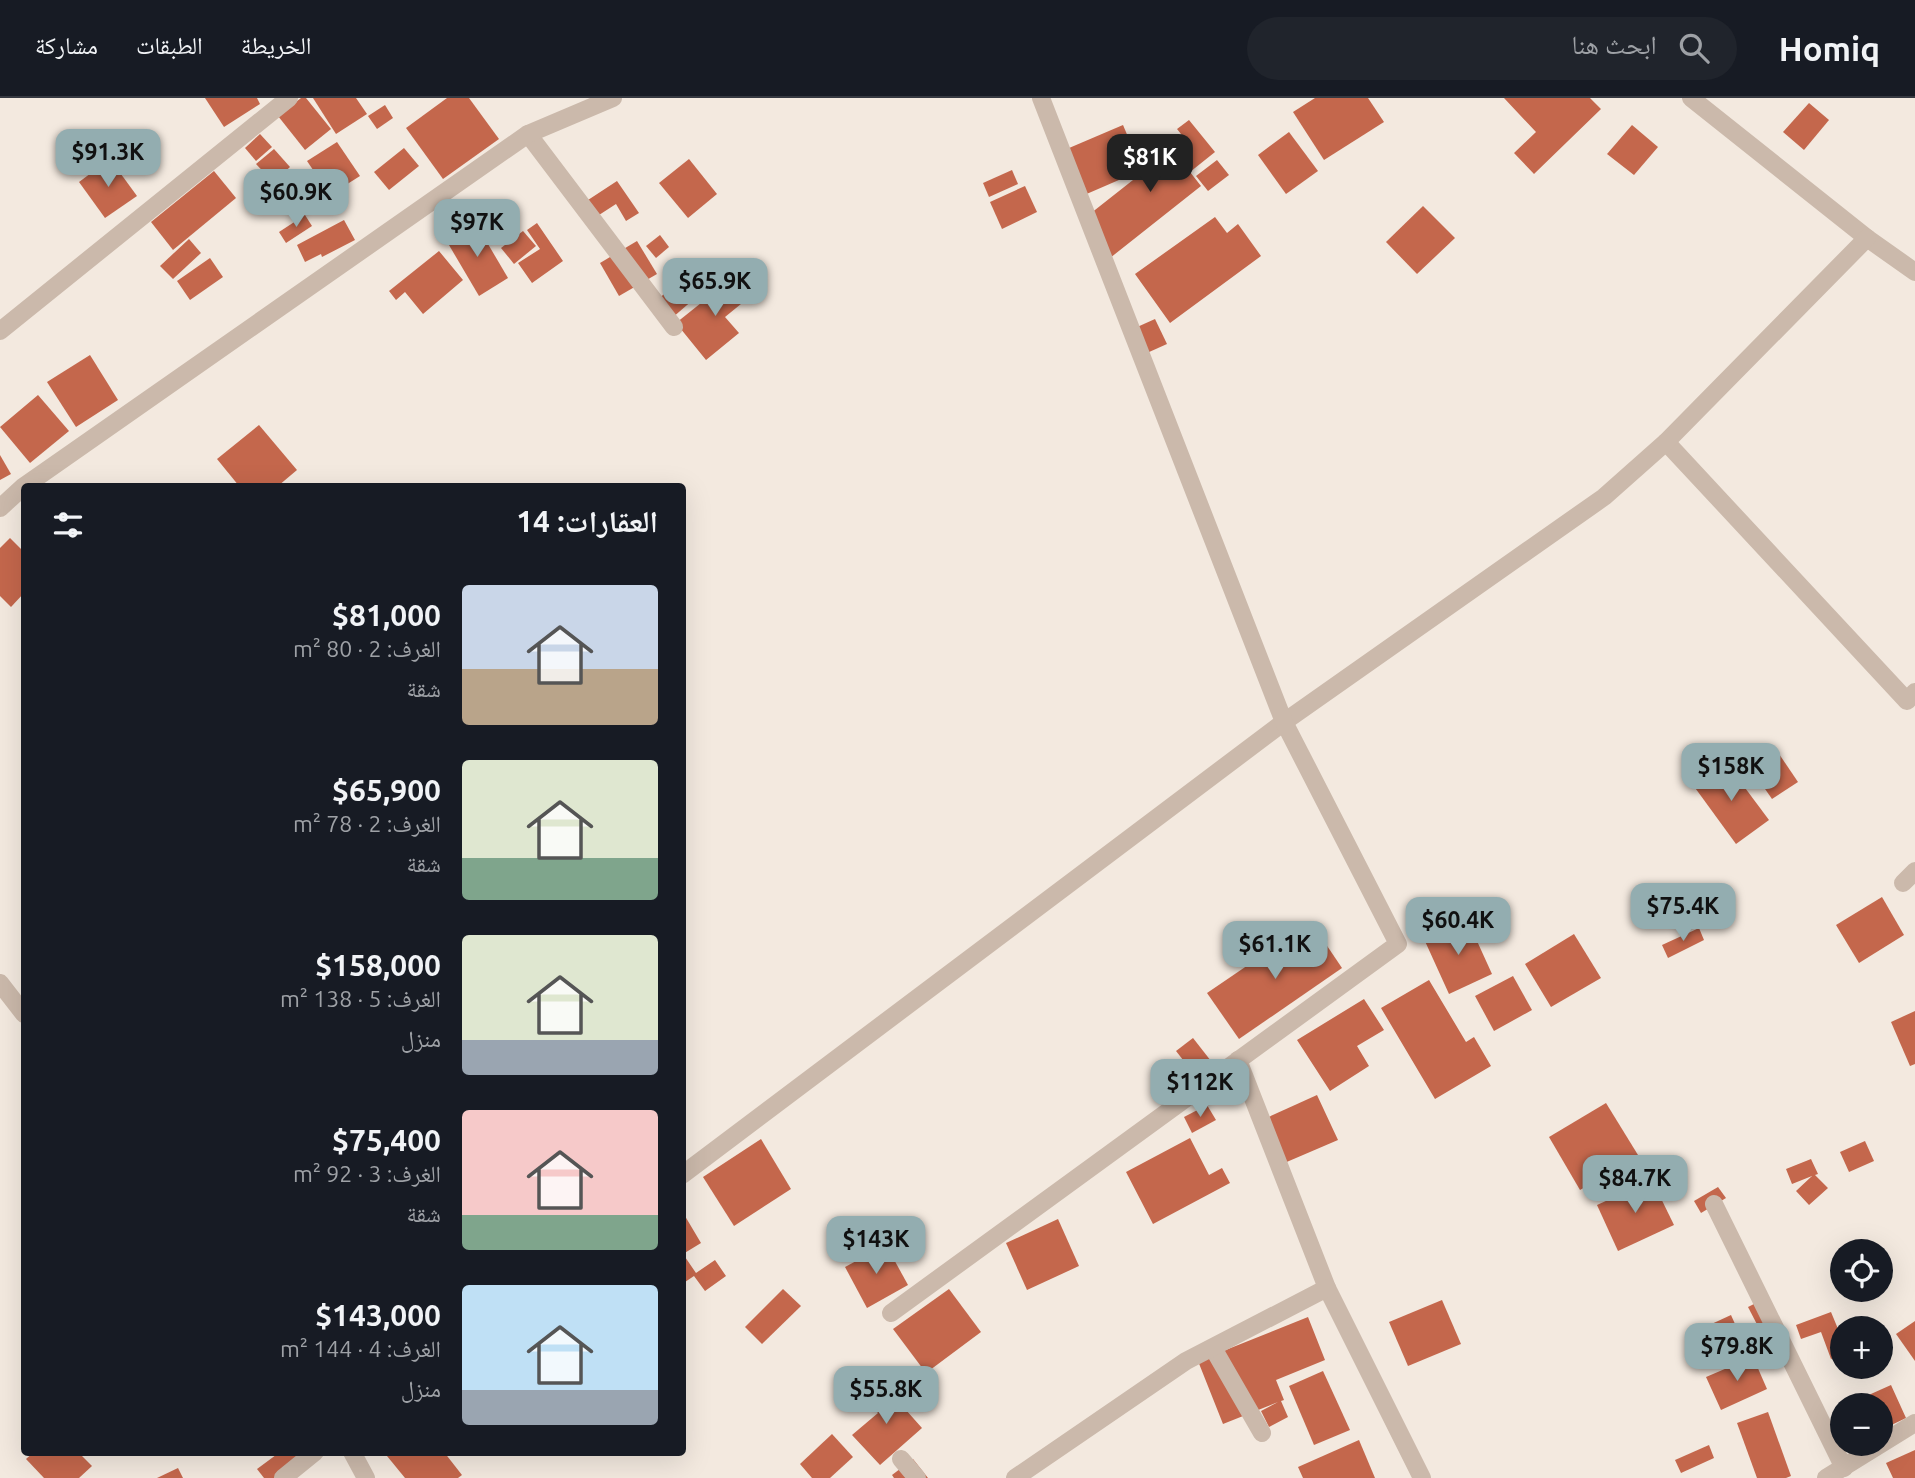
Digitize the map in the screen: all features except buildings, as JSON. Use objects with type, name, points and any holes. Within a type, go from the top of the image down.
[{"type":"street","points":[[0,331],[289,98]]},
{"type":"street","points":[[31,483],[528,134],[613,98]]},
{"type":"street","points":[[891,1313],[1398,944],[1284,722],[1041,98]]},
{"type":"street","points":[[1691,98],[1867,238],[1915,272]]},
{"type":"street","points":[[528,134],[674,327]]},
{"type":"street","points":[[686,1172],[1284,722],[1604,498],[1666,442],[1867,238]]},
{"type":"street","points":[[1666,442],[1907,701],[1915,692]]},
{"type":"street","points":[[0,508],[21,490]]},
{"type":"street","points":[[0,983],[21,1010]]},
{"type":"street","points":[[1238,1060],[1327,1289],[1422,1478]]},
{"type":"street","points":[[1714,1204],[1844,1468]]},
{"type":"street","points":[[1015,1478],[1186,1361],[1327,1289]]},
{"type":"street","points":[[1213,1348],[1262,1433]]},
{"type":"street","points":[[1826,1478],[1915,1423]]},
{"type":"street","points":[[283,1478],[310,1456]]},
{"type":"street","points":[[354,1456],[366,1478]]},
{"type":"street","points":[[901,1459],[917,1478]]}]
